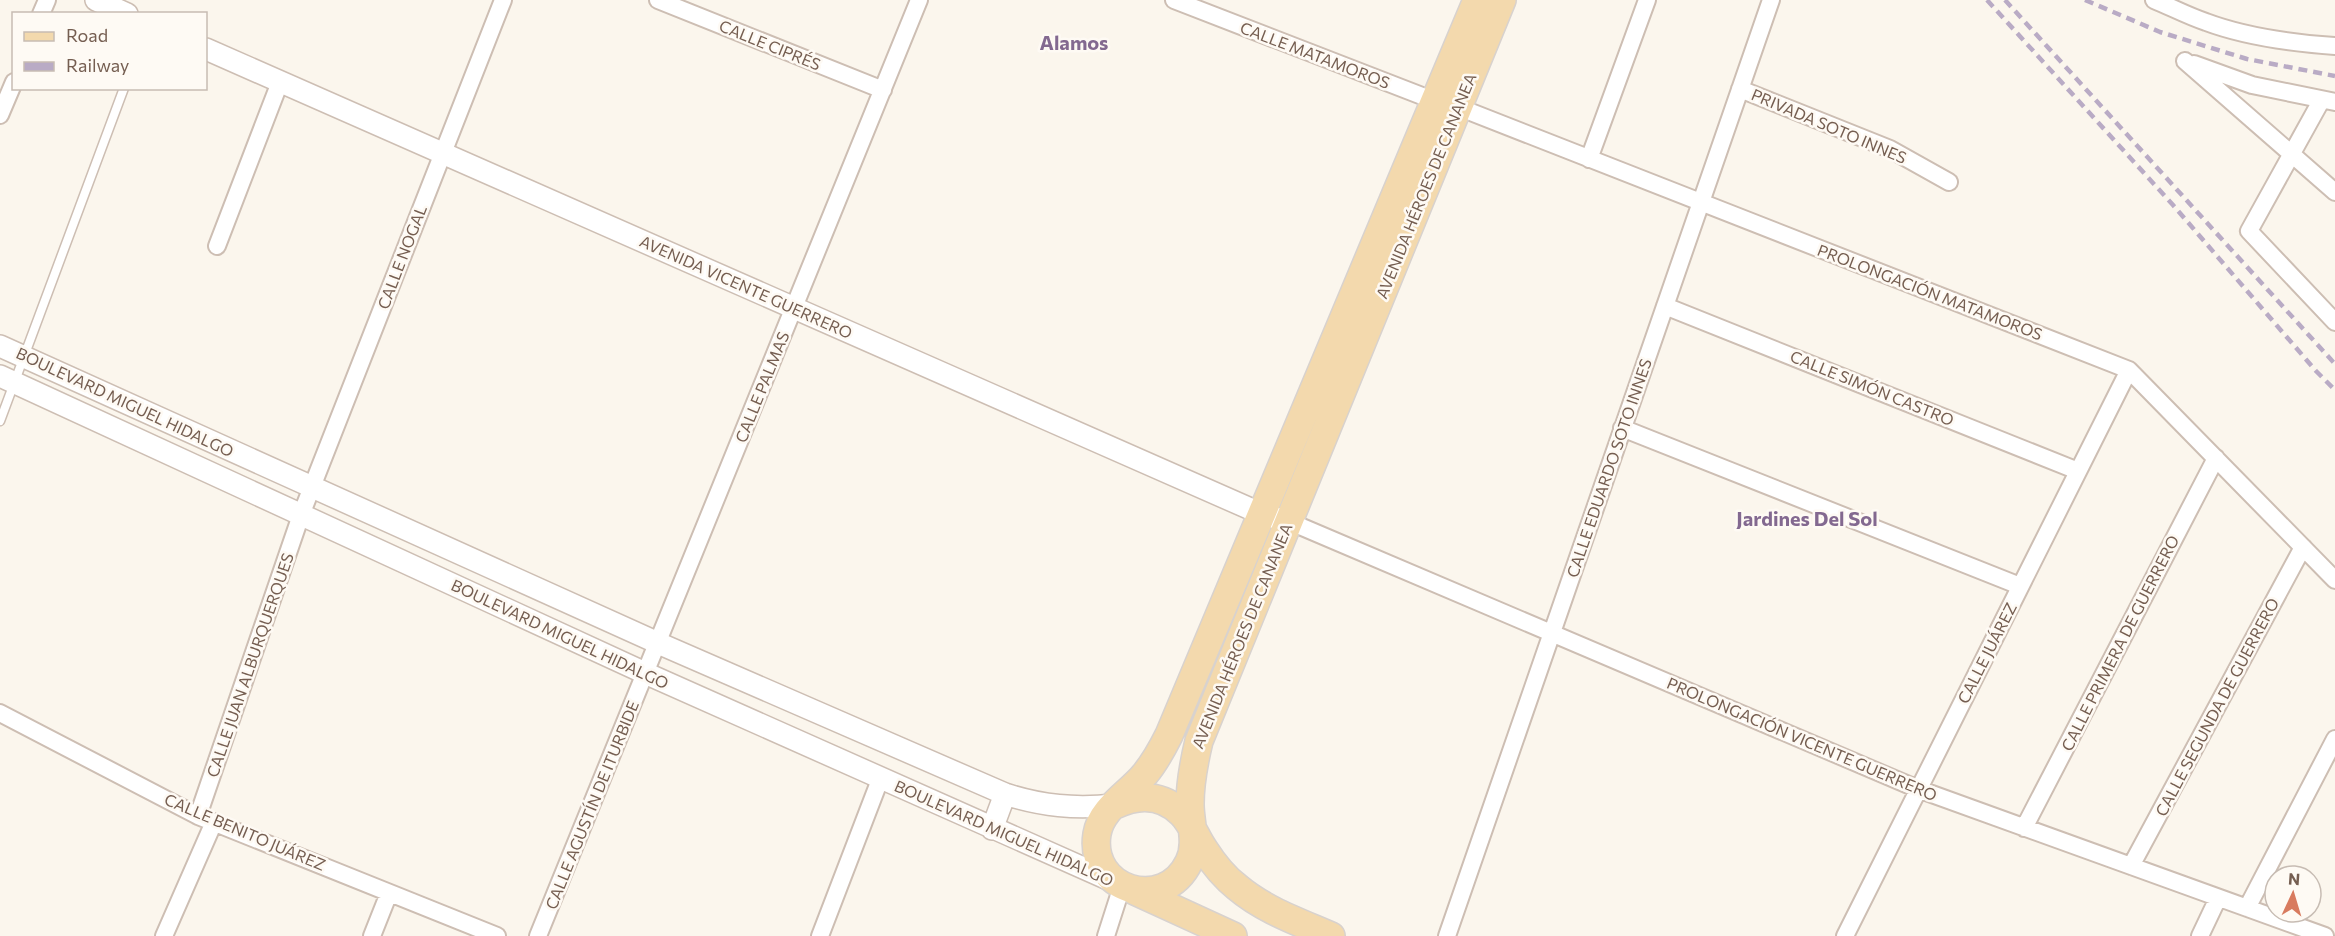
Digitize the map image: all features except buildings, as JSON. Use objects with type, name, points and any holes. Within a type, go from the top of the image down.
[{"type":"main road","name":"AVENIDA HÉROES DE CANANEA","points":[[1477,0],[1446,104],[1288,521],[1199,741],[1191,783],[1194,843],[1191,860],[1183,874],[1170,885],[1155,891],[1138,891],[1122,886],[1110,877],[1101,863],[1096,848],[1097,832],[1103,818],[1146,774],[1169,735],[1262,514],[1446,104],[1502,0]]},
{"type":"main road","points":[[1114,805],[1127,799],[1142,797],[1157,799],[1171,805],[1183,814],[1209,856],[1237,887],[1258,902],[1331,936]]},
{"type":"main road","points":[[1122,886],[1233,936]]},
{"type":"street","points":[[96,0],[123,12]]},
{"type":"street","name":"CALLE NOGAL","points":[[301,514],[503,0]]},
{"type":"street","name":"CALLE CIPRÉS","points":[[657,0],[883,90]]},
{"type":"street","name":"CALLE PALMAS","points":[[645,673],[920,0]]},
{"type":"street","name":"CALLE MATAMOROS","points":[[1174,0],[1446,104]]},
{"type":"street","points":[[1589,159],[1647,0]]},
{"type":"street","name":"CALLE EDUARDO SOTO INNES","points":[[1447,936],[1771,0]]},
{"type":"street","points":[[2154,0],[2207,23],[2230,29],[2307,44],[2335,46]]},
{"type":"street","name":"AVENIDA VICENTE GUERRERO","points":[[207,49],[1262,514],[1288,521]]},
{"type":"street","points":[[2335,192],[2292,154],[2185,61],[2252,85],[2328,101],[2292,154],[2249,231],[2335,322]]},
{"type":"street","points":[[217,246],[280,82]]},
{"type":"street","points":[[0,115],[12,87]]},
{"type":"street","name":"PRIVADA SOTO INNES","points":[[1740,89],[1890,149],[1949,182]]},
{"type":"street","name":"PROLONGACIÓN MATAMOROS","points":[[1446,104],[2129,370],[2335,580]]},
{"type":"street","name":"CALLE SIMÓN CASTRO","points":[[1665,306],[2078,471]]},
{"type":"street","name":"BOULEVARD MIGUEL HIDALGO","points":[[0,345],[658,643],[1005,794],[1037,803],[1070,808],[1114,805]]},
{"type":"street","name":"CALLE JUÁREZ","points":[[1845,936],[2129,370]]},
{"type":"street","name":"BOULEVARD MIGUEL HIDALGO","points":[[7,379],[645,673],[1122,886]]},
{"type":"street","points":[[1622,428],[2020,586]]},
{"type":"street","name":"CALLE PRIMERA DE GUERRERO","points":[[2024,828],[2216,459]]},
{"type":"street","name":"CALLE JUAN ALBURQUERQUES","points":[[164,936],[206,819],[301,514]]},
{"type":"street","name":"PROLONGACIÓN VICENTE GUERRERO","points":[[1288,521],[1918,789],[2325,936]]},
{"type":"street","name":"CALLE SEGUNDA DE GUERRERO","points":[[2131,866],[2303,547]]},
{"type":"street","name":"CALLE AGUSTÍN DE ITURBIDE","points":[[538,936],[645,673]]},
{"type":"street","name":"CALLE BENITO JUÁREZ","points":[[0,713],[206,819],[497,936]]},
{"type":"street","points":[[2247,908],[2335,739]]},
{"type":"street","points":[[820,936],[881,777]]},
{"type":"street","points":[[992,829],[1005,794]]},
{"type":"street","points":[[1106,936],[1122,886]]},
{"type":"street","points":[[372,936],[389,893]]},
{"type":"street","points":[[2200,936],[2218,898]]},
{"type":"lane","points":[[0,421],[7,379],[24,356],[123,90]]},
{"type":"railway","points":[[1987,0],[2173,205],[2335,390]]},
{"type":"railway","points":[[2005,0],[2335,364]]},
{"type":"railway","points":[[2085,0],[2160,32],[2247,59],[2335,76]]},
{"type":"district","name":"Alamos","points":[[1074,43]]},
{"type":"district","name":"Jardines Del Sol","points":[[1807,519]]}]
